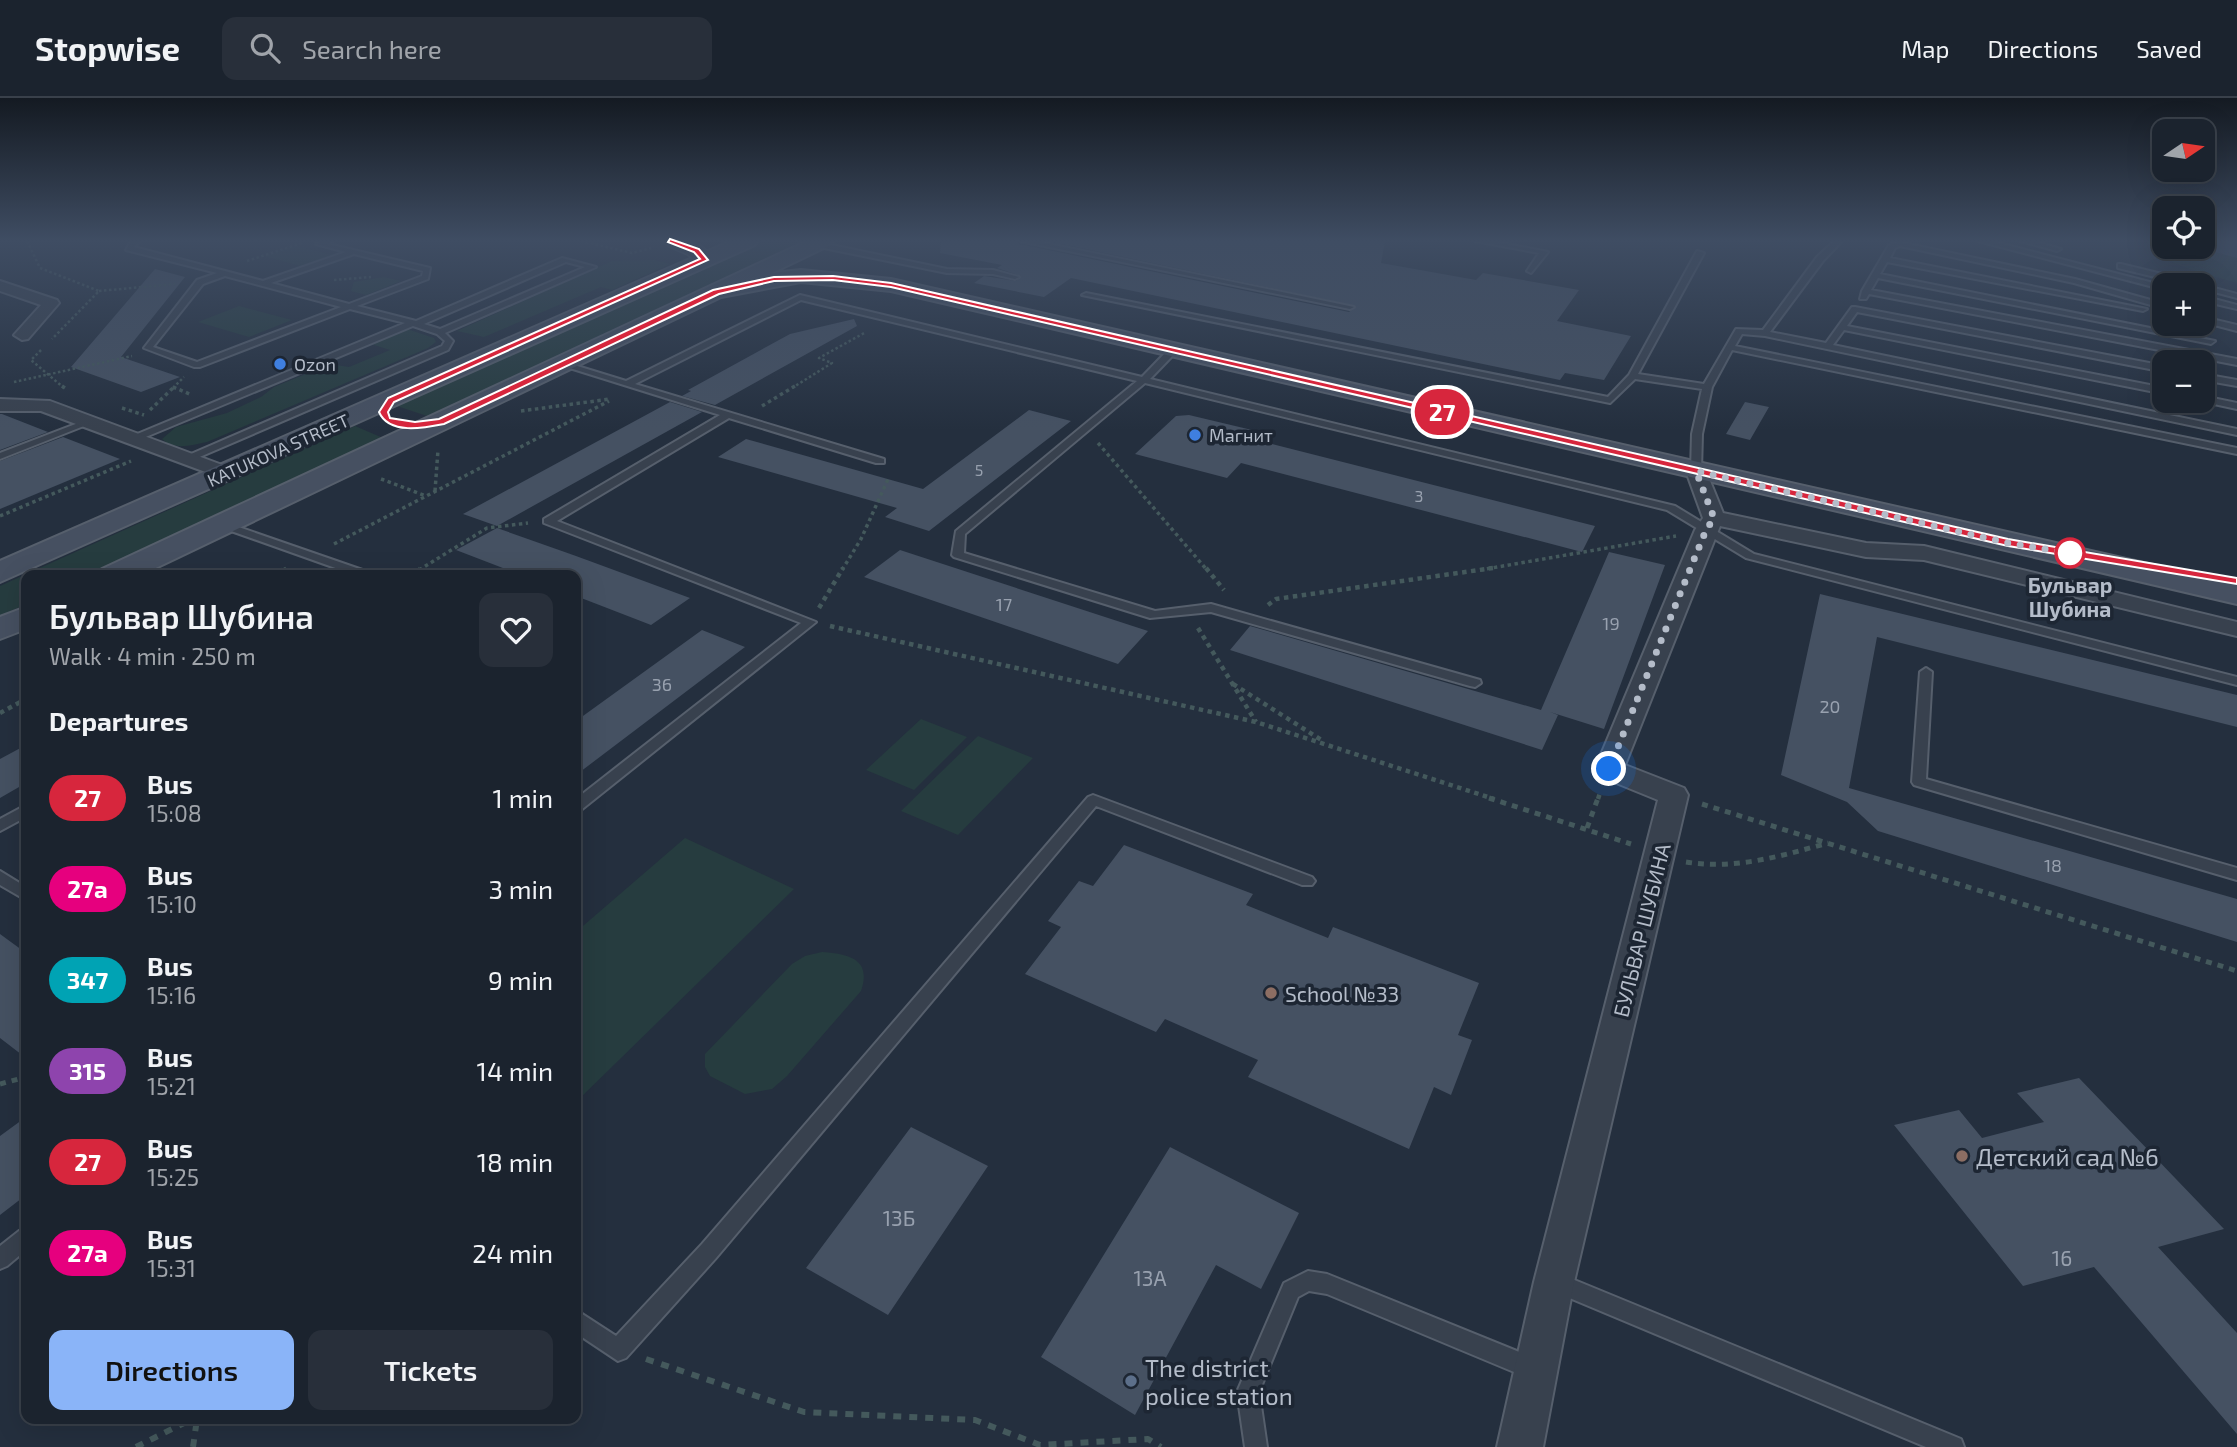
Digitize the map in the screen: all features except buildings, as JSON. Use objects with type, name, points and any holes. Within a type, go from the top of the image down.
[{"type":"main road","name":"KATUKOVA STREET","points":[[0,573],[606,304]]},
{"type":"main road","name":"KATUKOVA STREET","points":[[125,570],[221,524],[440,430],[561,364],[690,304]]},
{"type":"main road","points":[[973,304],[2237,594]]},
{"type":"main road","points":[[391,400],[383,412],[387,419],[398,424],[440,430]]},
{"type":"main road","points":[[2008,543],[2237,581]]},
{"type":"main road","points":[[0,629],[21,619]]},
{"type":"street","points":[[22,335],[50,304]]},
{"type":"street","points":[[0,405],[43,405],[226,473]]},
{"type":"street","points":[[1674,795],[1609,769],[1710,524],[1696,471]]},
{"type":"street","points":[[1710,524],[1866,550],[1924,553],[2237,629]]},
{"type":"street","name":"БУЛЬВАР ШУБИНА","points":[[1520,1447],[1554,1282],[1674,795]]},
{"type":"lane","points":[[183,304],[148,348],[197,365],[356,304]]},
{"type":"lane","points":[[188,459],[445,348],[449,341],[440,332],[414,323],[341,304]]},
{"type":"lane","points":[[133,439],[460,304]]},
{"type":"lane","points":[[440,332],[506,304]]},
{"type":"lane","points":[[627,384],[786,304]]},
{"type":"lane","points":[[828,304],[1671,508],[1710,524],[1749,556],[2237,681]]},
{"type":"lane","points":[[1131,304],[1610,400],[1633,376],[1672,304]]},
{"type":"lane","points":[[1335,304],[1350,307]]},
{"type":"lane","points":[[1765,333],[1787,304]]},
{"type":"lane","points":[[1828,346],[1858,304]]},
{"type":"lane","points":[[1934,304],[2237,362]]},
{"type":"lane","points":[[2023,304],[2211,341]]},
{"type":"lane","points":[[2115,304],[2152,308]]},
{"type":"lane","points":[[1855,309],[2152,366]]},
{"type":"lane","points":[[2215,322],[2237,328]]},
{"type":"lane","points":[[1842,327],[2152,388]]},
{"type":"lane","points":[[1696,471],[1697,434],[1707,387],[1739,331],[1765,333],[2237,432]]},
{"type":"lane","points":[[1729,347],[2237,451]]},
{"type":"lane","points":[[1173,350],[1145,379],[960,533],[958,555],[1154,615],[1211,608],[1475,683]]},
{"type":"lane","points":[[561,364],[880,461]]},
{"type":"lane","points":[[1633,376],[1707,387]]},
{"type":"lane","points":[[2215,379],[2237,383]]},
{"type":"lane","points":[[2215,401],[2237,406]]},
{"type":"lane","points":[[2109,405],[2115,426]]},
{"type":"lane","points":[[548,521],[734,417]]},
{"type":"lane","points":[[0,456],[89,422]]},
{"type":"lane","points":[[548,521],[810,622]]},
{"type":"lane","points":[[221,524],[353,570]]},
{"type":"lane","points":[[581,802],[810,622]]},
{"type":"lane","points":[[1926,672],[1919,782],[2237,874]]},
{"type":"lane","points":[[581,1324],[618,1350],[709,1251],[1093,800],[1307,881]]},
{"type":"lane","points":[[0,826],[21,813]]},
{"type":"lane","points":[[0,877],[21,891]]},
{"type":"lane","points":[[0,1259],[21,1242]]},
{"type":"lane","points":[[1256,1447],[1248,1392],[1291,1290],[1308,1282],[1326,1284],[1536,1370]]},
{"type":"lane","points":[[1554,1282],[1953,1447]]},
{"type":"path","points":[[51,341],[87,304]]},
{"type":"path","points":[[734,417],[832,363],[819,358],[888,319]]},
{"type":"path","points":[[41,351],[31,360],[68,391]]},
{"type":"path","points":[[12,383],[155,351]]},
{"type":"path","points":[[119,407],[144,415],[197,365]]},
{"type":"path","points":[[282,570],[614,398],[518,412]]},
{"type":"path","points":[[1086,429],[1248,618],[1276,599],[1503,567],[1710,524]]},
{"type":"path","points":[[435,491],[440,430]]},
{"type":"path","points":[[0,516],[161,449]]},
{"type":"path","points":[[880,461],[894,468],[861,539],[810,622],[1256,723],[1587,828],[1660,855],[1702,866],[1769,859],[1828,844]]},
{"type":"path","points":[[384,469],[380,479],[426,496]]},
{"type":"path","points":[[419,570],[487,528],[548,521]]},
{"type":"path","points":[[1188,611],[1256,723]]},
{"type":"path","points":[[1232,683],[1331,746]]},
{"type":"path","points":[[0,713],[21,702]]},
{"type":"path","points":[[1587,828],[1609,769]]},
{"type":"path","points":[[1674,795],[2237,971]]},
{"type":"path","points":[[0,1084],[21,1078]]},
{"type":"path","points":[[618,1350],[804,1412],[975,1420],[1040,1445],[1148,1439],[1161,1447]]},
{"type":"path","points":[[136,1447],[184,1424]]},
{"type":"path","points":[[193,1447],[195,1424]]},
{"type":"green space","points":[[517,304],[561,304],[484,337],[457,331]]},
{"type":"green space","points":[[624,304],[667,304],[427,416],[397,406]]},
{"type":"green space","points":[[239,306],[292,320],[249,337],[198,322]]},
{"type":"green space","points":[[407,329],[434,338],[436,342],[428,348],[207,442],[178,446],[162,439],[176,427],[227,413],[261,397],[274,387],[330,364],[349,367],[390,350],[371,344]]},
{"type":"green space","points":[[355,426],[383,438],[100,570],[36,570]]},
{"type":"green space","points":[[21,577],[21,606],[0,616],[0,586]]},
{"type":"green space","points":[[921,719],[967,737],[914,790],[866,770]]},
{"type":"green space","points":[[978,736],[1033,758],[958,835],[901,811]]},
{"type":"green space","points":[[685,838],[794,889],[581,1097],[581,928]]},
{"type":"green space","points":[[822,952],[841,954],[861,965],[864,980],[861,991],[787,1076],[772,1089],[745,1094],[710,1076],[705,1067],[705,1054],[792,964],[805,956]]},
{"type":"bus line","name":"27","points":[[606,304],[391,400],[383,412],[387,419],[398,424],[441,422],[690,304]]},
{"type":"bus line","name":"27","points":[[973,304],[2008,543],[2237,581]]},
{"type":"place","name":"Ozon","points":[[280,364]]},
{"type":"place","name":"Магнит","points":[[1195,435]]},
{"type":"place","name":"Бульвар Шубина","points":[[2070,553]]},
{"type":"place","name":"School №33","points":[[1271,993]]},
{"type":"place","name":"Детский сад №6","points":[[1962,1156]]},
{"type":"place","name":"The district police station","points":[[1131,1381]]},
{"type":"route","points":[[1609,769],[1706,530],[1714,518],[1696,471],[2008,543],[2076,554],[2070,553]]}]
